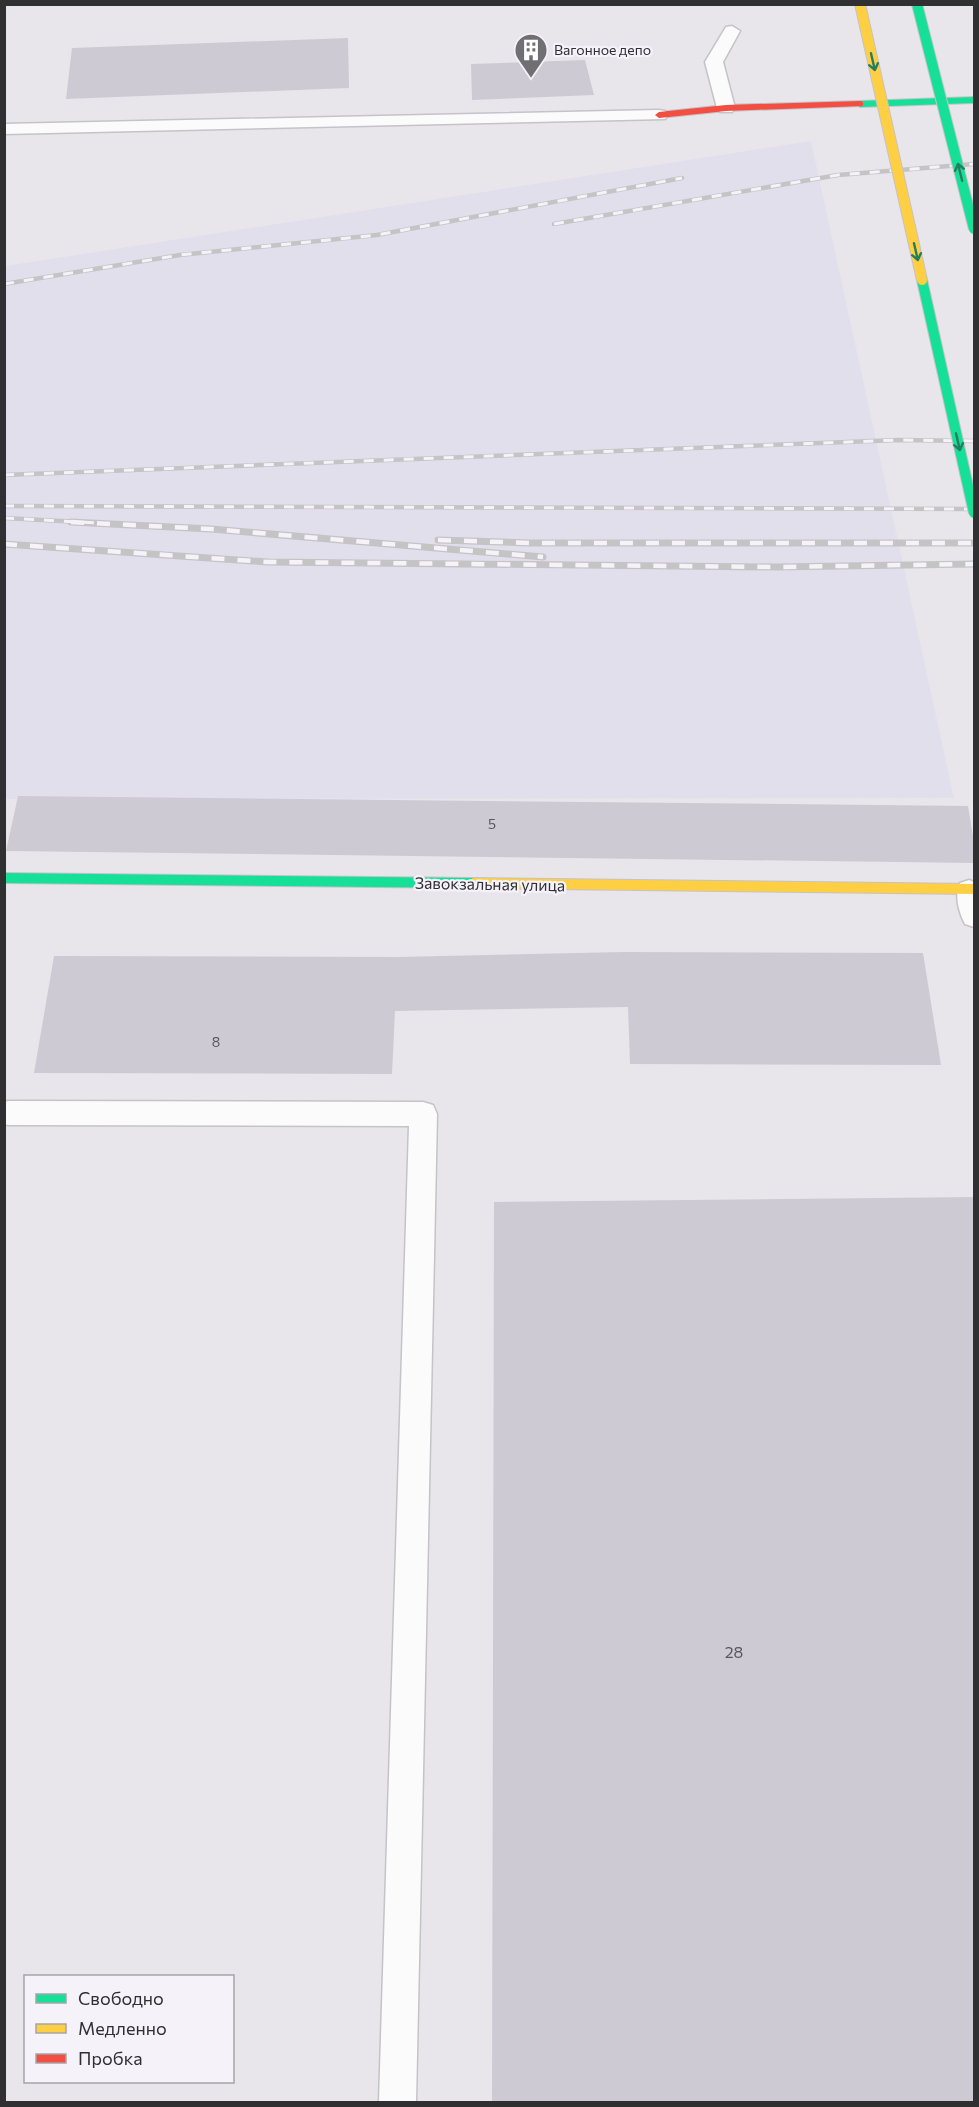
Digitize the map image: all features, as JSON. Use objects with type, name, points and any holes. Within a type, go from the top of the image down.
[{"type":"main road","points":[[860,4],[975,513]]},
{"type":"main road","points":[[917,4],[975,229]]},
{"type":"main road","points":[[659,115],[726,108],[975,100]]},
{"type":"main road","name":"Завокзальная улица","points":[[4,878],[972,890]]},
{"type":"lane","points":[[726,108],[714,62],[732,31]]},
{"type":"lane","points":[[4,129],[659,115]]},
{"type":"lane","points":[[972,890],[975,918]]},
{"type":"lane","points":[[8,1113],[423,1114],[398,2103]]},
{"type":"shaded area","points":[[811,141],[954,798],[5,799],[5,266]]},
{"type":"building","points":[[348,38],[349,88],[66,99],[72,48]]},
{"type":"building","name":"Вагонное депо","points":[[585,60],[594,95],[472,100],[471,64]]},
{"type":"building","points":[[18,796],[968,806],[974,842],[974,863],[6,851]]},
{"type":"building","points":[[624,952],[923,953],[941,1065],[630,1064],[628,1007],[395,1011],[392,1074],[34,1073],[54,956],[397,957]]},
{"type":"building","points":[[974,1197],[974,2102],[492,2102],[494,1202]]},
{"type":"railway","points":[[554,224],[838,175],[974,164]]},
{"type":"railway","points":[[4,284],[180,255],[377,235],[682,178]]},
{"type":"railway","points":[[4,475],[899,440],[974,441]]},
{"type":"railway","points":[[4,506],[974,509]]},
{"type":"railway","points":[[4,518],[99,523]]},
{"type":"railway","points":[[71,522],[211,529],[543,557]]},
{"type":"railway","points":[[438,540],[530,543],[974,543]]},
{"type":"railway","points":[[4,544],[268,562],[776,567],[974,564]]},
{"type":"traffic: fast","points":[[917,4],[974,229]]},
{"type":"traffic: fast","points":[[860,104],[974,100]]},
{"type":"traffic: fast","points":[[922,280],[974,513]]},
{"type":"traffic: fast","points":[[4,878],[473,883]]},
{"type":"traffic: slow","points":[[860,4],[922,280]]},
{"type":"traffic: slow","points":[[473,883],[974,889]]},
{"type":"traffic: jam","points":[[659,115],[726,108],[860,104]]},
{"type":"place","name":"Вагонное депо","points":[[531,79]]}]
